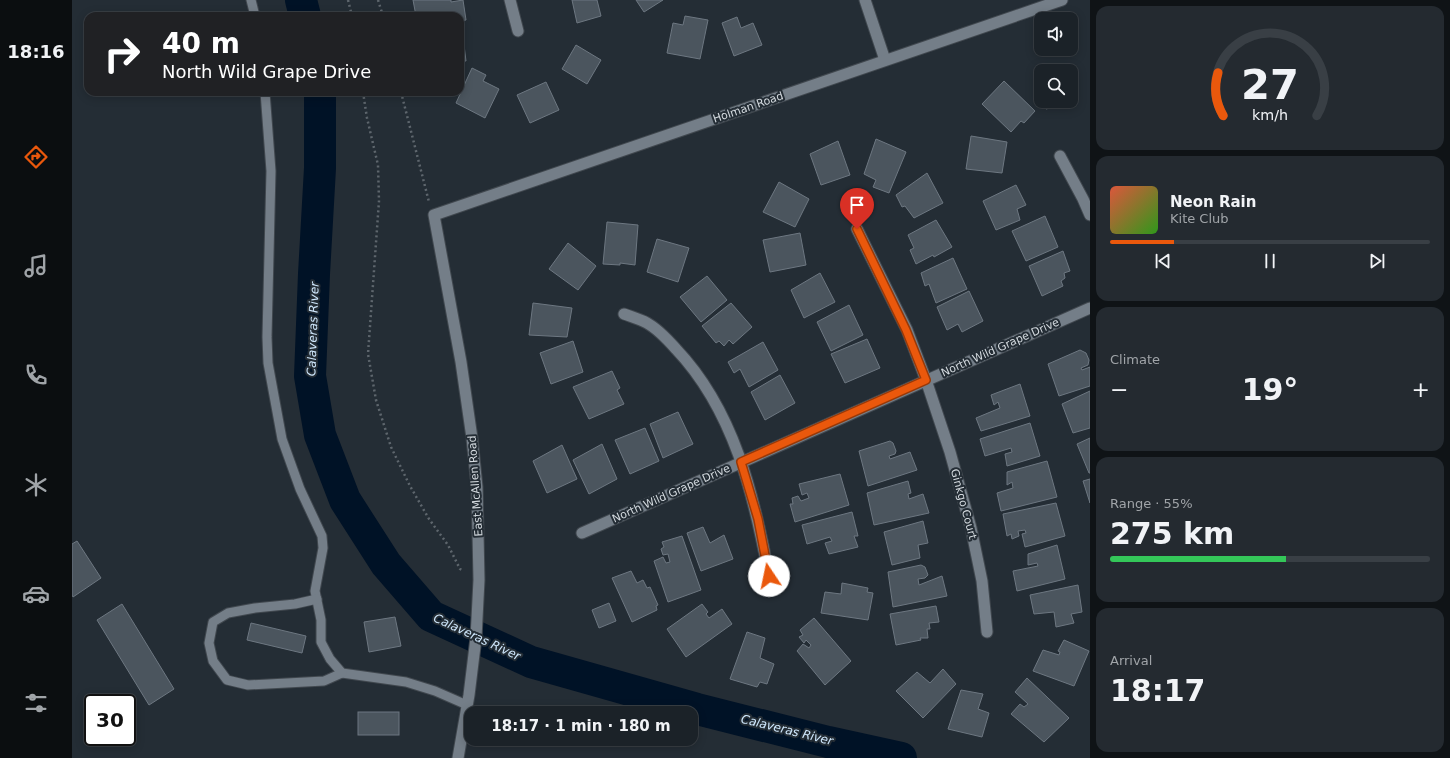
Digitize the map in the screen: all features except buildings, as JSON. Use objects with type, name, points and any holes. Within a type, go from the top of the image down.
[{"type":"street","points":[[510,0],[518,31]]},
{"type":"street","points":[[865,0],[885,60]]},
{"type":"street","name":"Holman Road","points":[[434,215],[1062,0]]},
{"type":"street","points":[[1060,156],[1090,215]]},
{"type":"street","name":"East McAllen Road","points":[[434,215],[461,362],[472,438],[477,487],[478,595],[473,665],[458,758]]},
{"type":"street","name":"Ginkgo Court","points":[[857,229],[906,330],[926,380],[950,452],[971,528],[982,581],[987,632]]},
{"type":"street","name":"North Wild Grape Drive","points":[[582,533],[1090,308]]},
{"type":"street","points":[[624,314],[647,322],[666,338],[690,364],[718,406],[741,462],[758,519],[769,576]]},
{"type":"lane","points":[[251,0],[254,12]]},
{"type":"lane","points":[[265,96],[271,171],[267,337],[268,363],[282,439],[300,489],[322,536],[323,548],[315,591],[321,620],[321,642],[330,659],[342,673]]},
{"type":"lane","points":[[317,599],[295,604],[228,612],[214,622],[209,643],[213,661],[227,680],[248,685],[324,681],[342,673],[406,682],[436,691],[467,705]]},
{"type":"path","points":[[348,0],[351,12]]},
{"type":"path","points":[[378,0],[382,12]]},
{"type":"path","points":[[364,96],[378,165],[379,201],[368,354],[376,400],[391,447],[410,486],[429,519],[448,545],[460,569],[479,580]]},
{"type":"path","points":[[402,96],[424,186],[434,215]]},
{"type":"waterway","name":"Calaveras River","points":[[301,0],[304,12]]},
{"type":"waterway","name":"Calaveras River","points":[[320,96],[320,168],[310,376],[320,435],[345,500],[386,564],[431,616],[531,662],[697,709],[828,742],[901,758]]},
{"type":"route","points":[[769,576],[758,519],[741,462],[926,380],[906,330],[857,229]]}]
